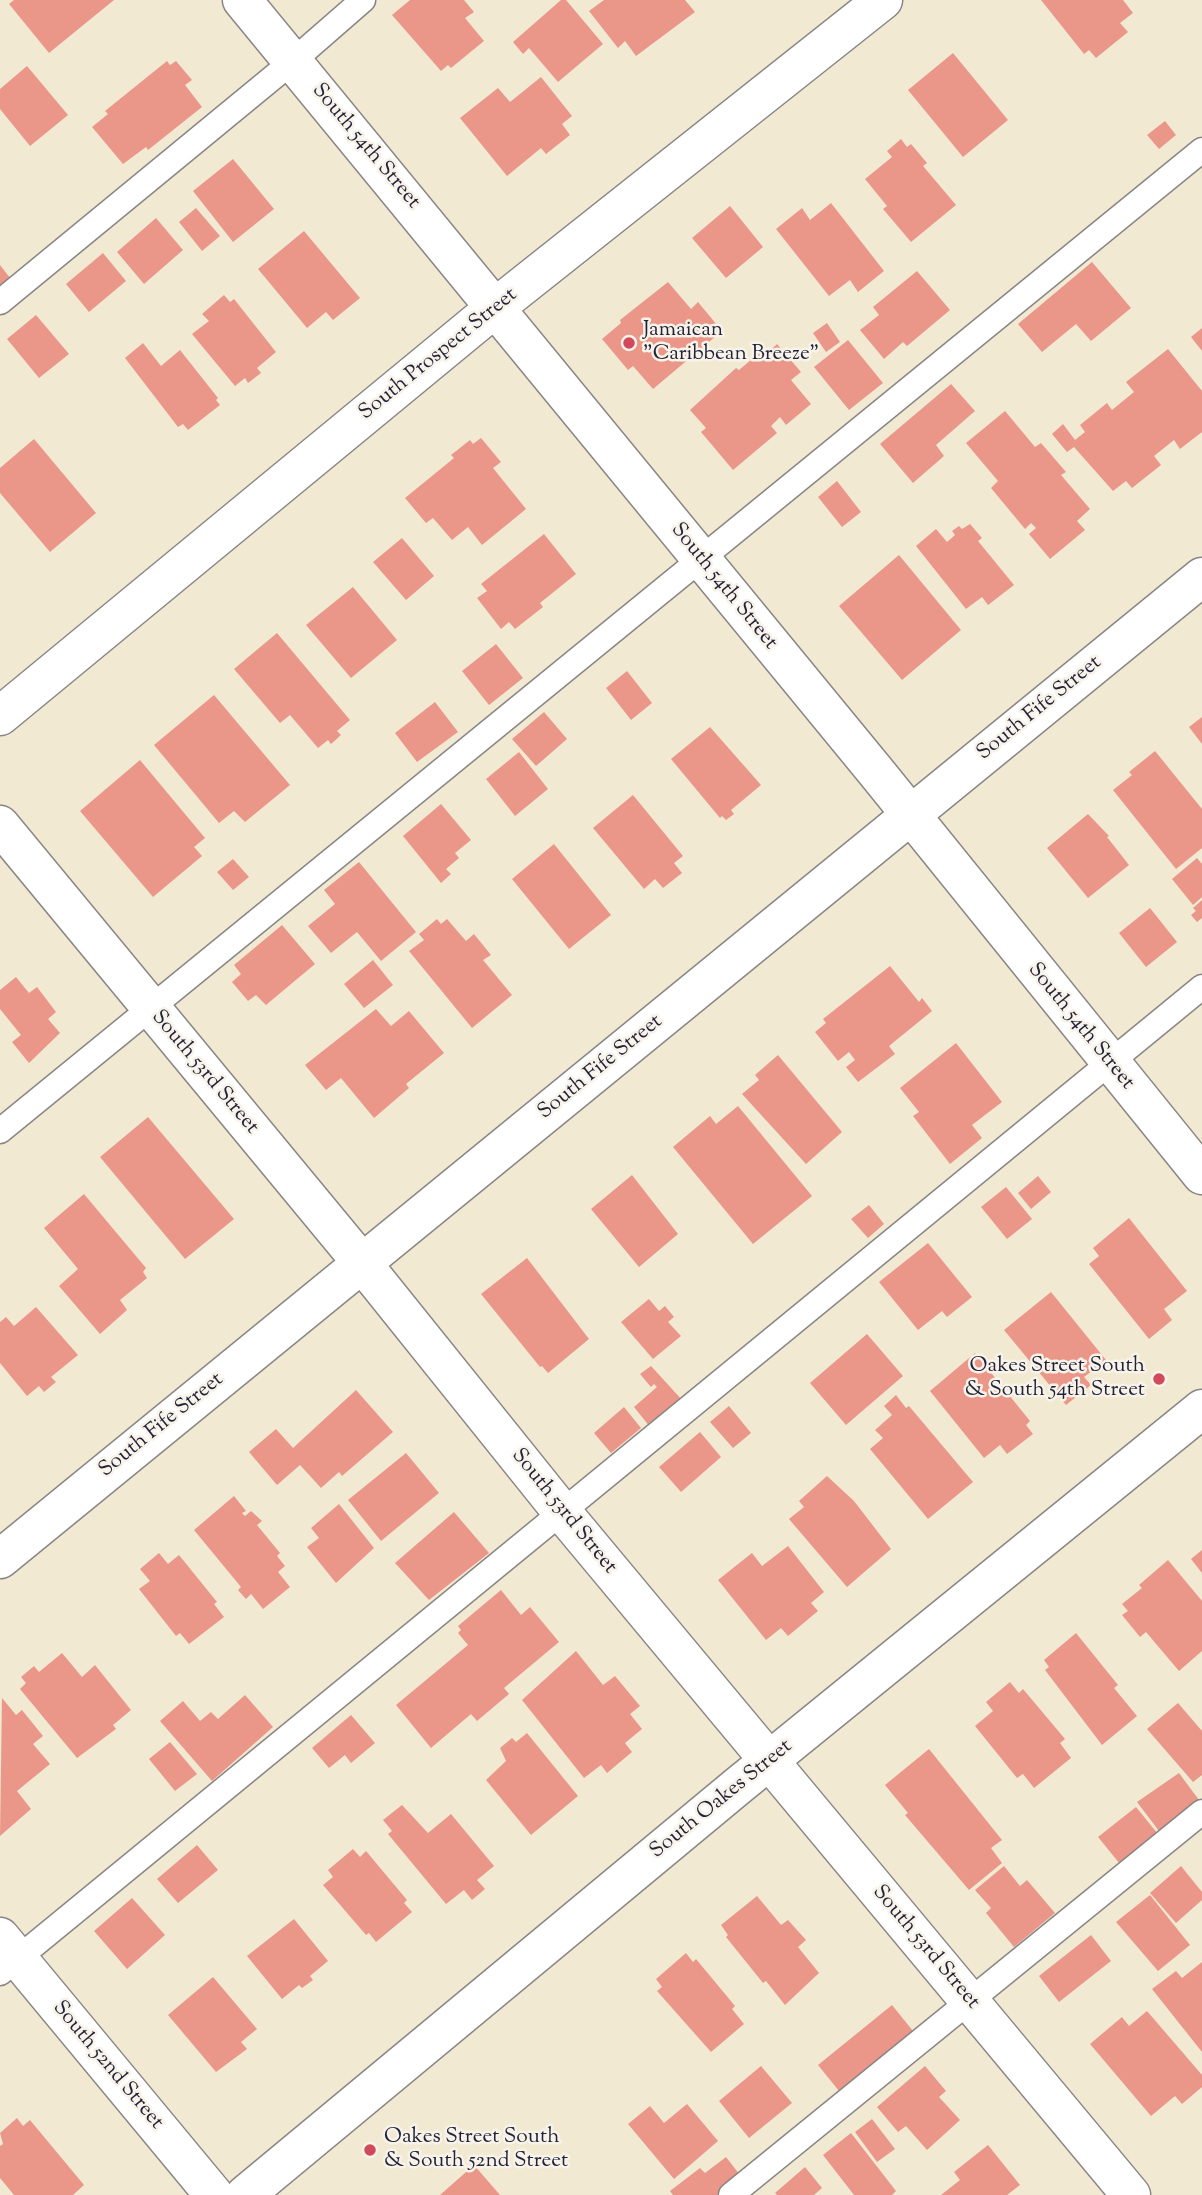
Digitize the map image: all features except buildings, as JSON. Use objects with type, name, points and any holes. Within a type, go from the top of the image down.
[{"type":"street","name":"South 54th Street","points":[[242,0],[496,307],[911,815],[1109,1064],[1202,1175]]},
{"type":"street","name":"South Prospect Street","points":[[0,716],[496,307],[883,0]]},
{"type":"street","name":"South Fife Street","points":[[0,1559],[1202,577]]},
{"type":"street","name":"South 53rd Street","points":[[0,825],[362,1262],[562,1512],[1131,2195]]},
{"type":"street","name":"South Oakes Street","points":[[244,2195],[769,1761],[1202,1409]]},
{"type":"street","name":"South 52nd Street","points":[[6,1956],[214,2195]]},
{"type":"lane","points":[[0,302],[293,61],[363,0]]},
{"type":"lane","points":[[0,1131],[1202,150]]},
{"type":"lane","points":[[6,1956],[562,1512],[1202,988]]},
{"type":"lane","points":[[731,2195],[1202,1812]]},
{"type":"place","name":"Jamaican \"Caribbean Breeze\"","points":[[629,343]]},
{"type":"place","name":"Oakes Street South & South 54th Street","points":[[1159,1379]]},
{"type":"place","name":"Oakes Street South & South 52nd Street","points":[[370,2150]]}]
